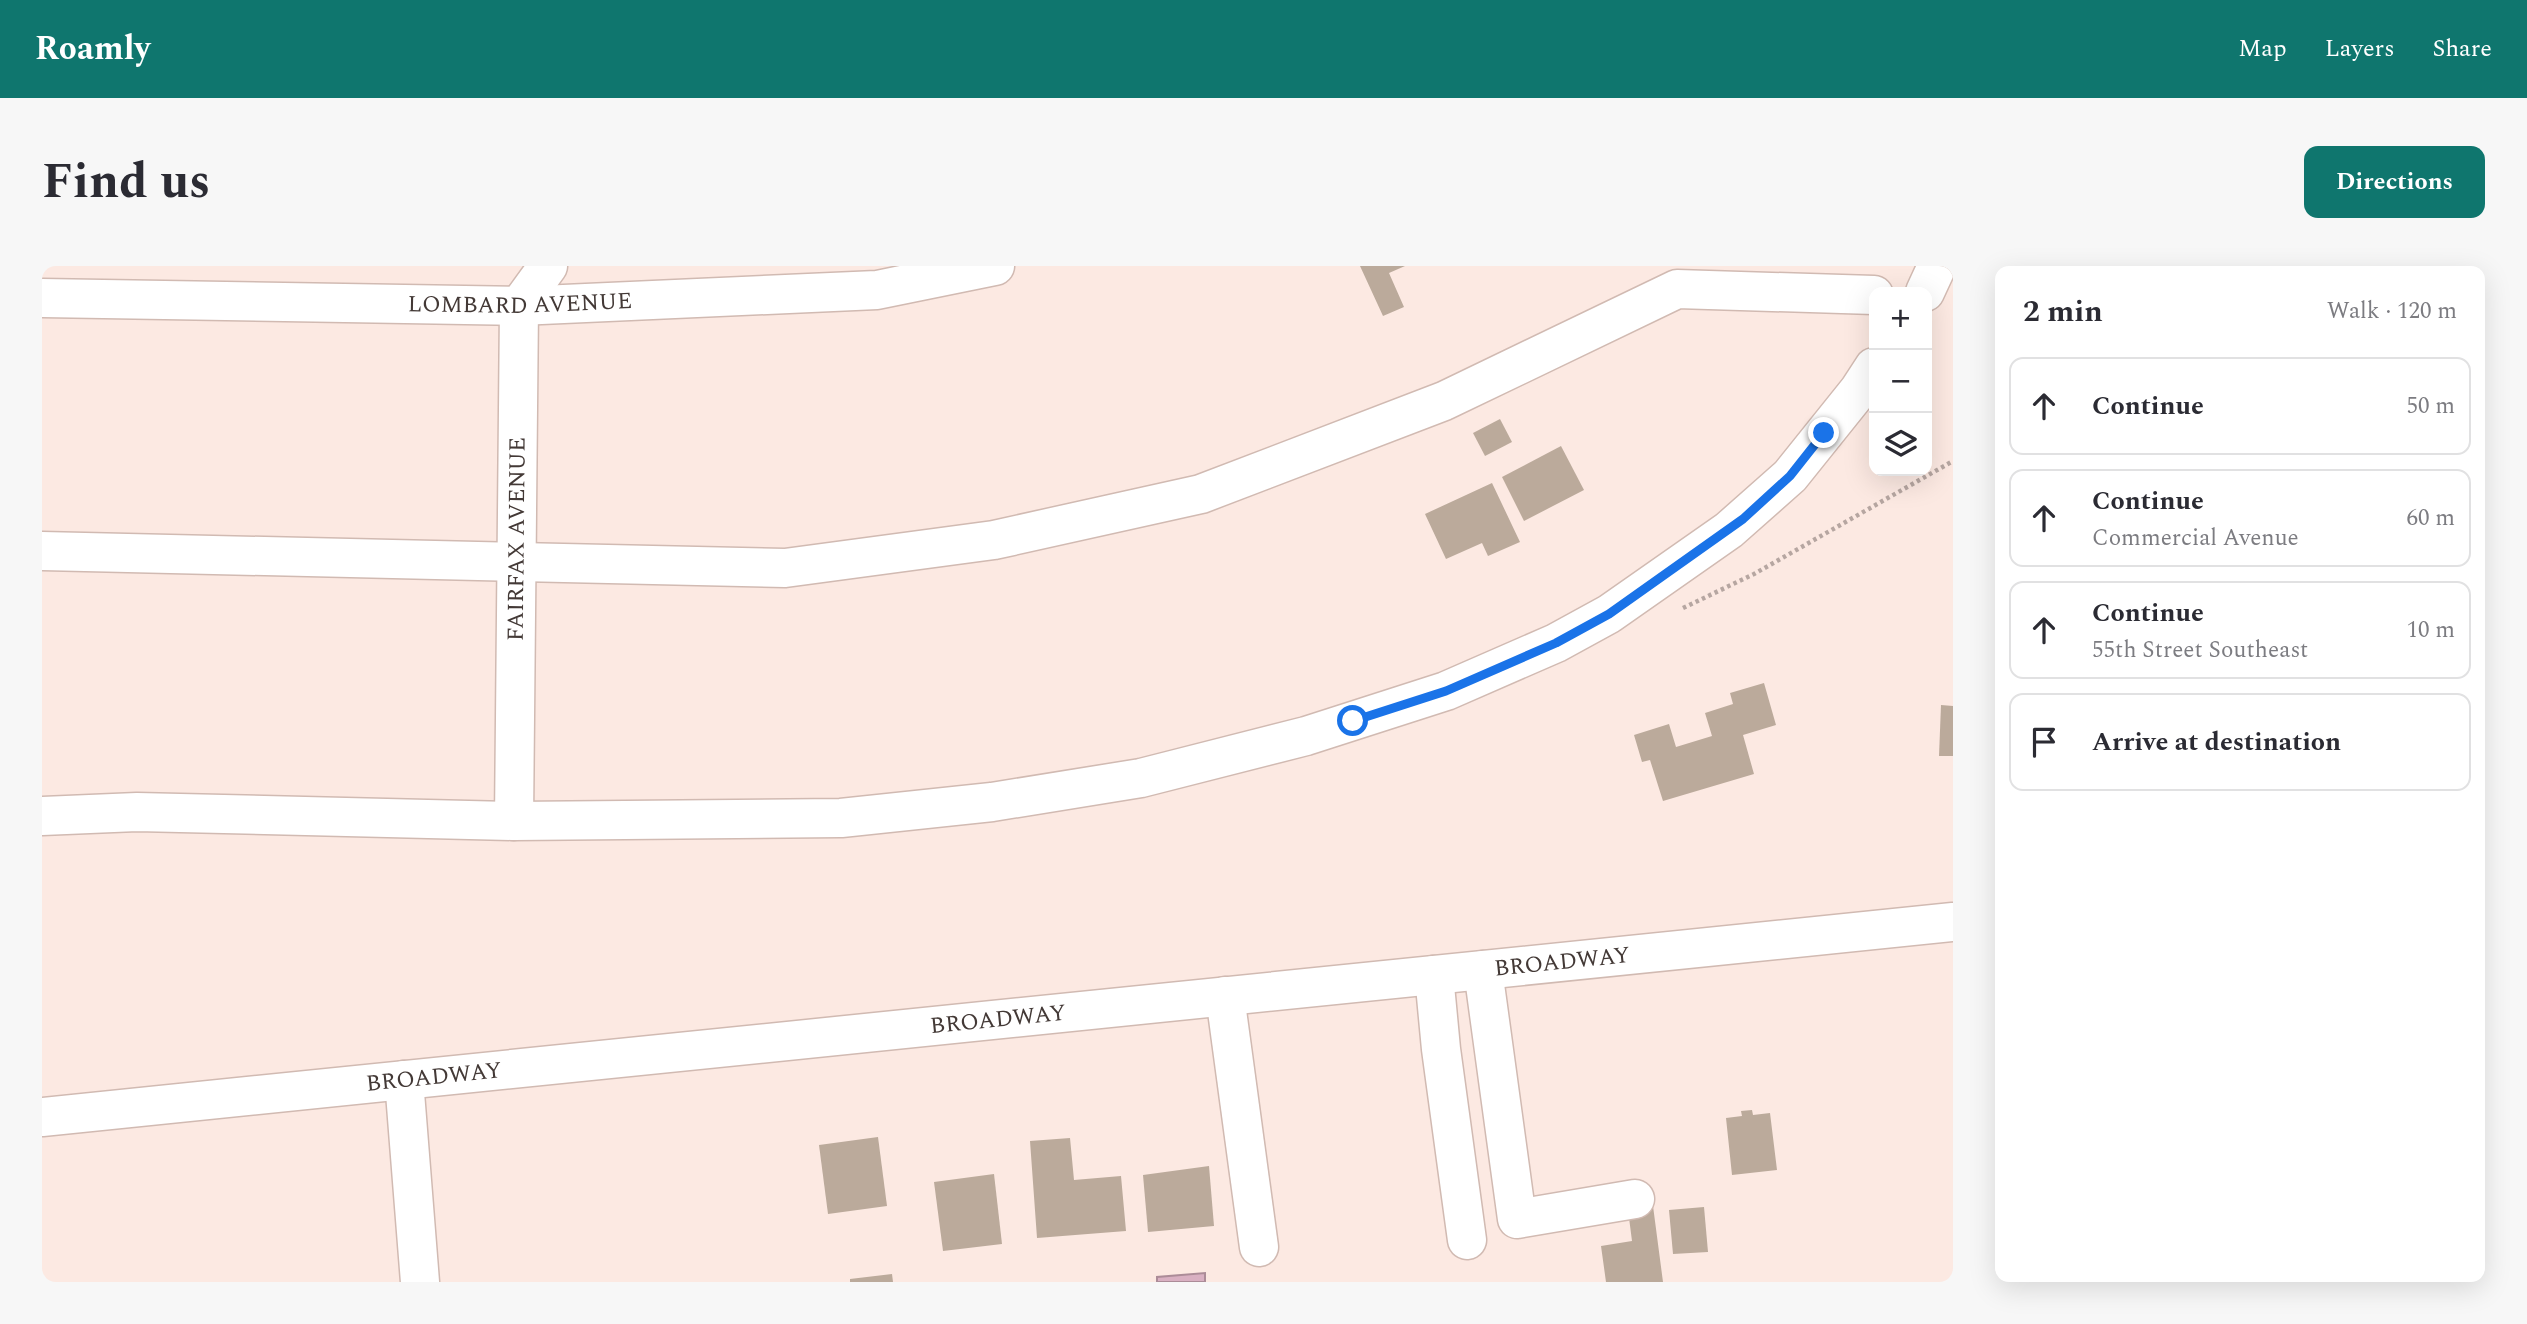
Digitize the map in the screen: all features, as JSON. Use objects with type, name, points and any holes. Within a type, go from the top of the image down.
[{"type":"street","points":[[519,306],[548,266]]},
{"type":"street","name":"LOMBARD AVENUE","points":[[42,298],[519,306],[877,290],[995,266]]},
{"type":"street","points":[[1927,287],[1937,266]]},
{"type":"street","points":[[42,551],[785,568],[993,540],[1201,494],[1444,401],[1677,289],[1869,295]]},
{"type":"street","name":"FAIRFAX AVENUE","points":[[514,821],[519,306]]},
{"type":"street","points":[[42,816],[137,812],[514,821],[841,818],[992,802],[1141,778],[1306,736],[1446,691],[1556,643],[1609,614],[1743,519],[1790,476],[1869,375]]},
{"type":"street","name":"BROADWAY","points":[[42,1117],[1953,922]]},
{"type":"street","points":[[1483,970],[1517,1219],[1635,1199]]},
{"type":"street","points":[[1434,975],[1441,1049],[1467,1240]]},
{"type":"street","points":[[1225,996],[1259,1247]]},
{"type":"street","points":[[404,1080],[420,1282]]},
{"type":"path","points":[[1678,610],[1754,573],[1953,461]]},
{"type":"shaded area","points":[[1205,1273],[1205,1282],[1157,1282],[1157,1277]]},
{"type":"building","points":[[1360,266],[1405,266],[1389,273],[1404,307],[1383,316]]},
{"type":"building","points":[[1500,419],[1512,442],[1485,456],[1473,433]]},
{"type":"building","points":[[1561,446],[1584,490],[1524,521],[1502,477]]},
{"type":"building","points":[[1492,483],[1520,542],[1488,556],[1482,543],[1446,559],[1425,514]]},
{"type":"building","points":[[1764,683],[1776,725],[1743,735],[1754,774],[1663,801],[1650,760],[1642,762],[1634,735],[1669,724],[1676,747],[1712,736],[1705,713],[1733,704],[1730,693]]},
{"type":"building","points":[[1941,705],[1953,706],[1953,756],[1939,756]]},
{"type":"building","points":[[1752,1110],[1753,1115],[1770,1113],[1777,1170],[1732,1175],[1726,1118],[1742,1116],[1741,1111]]},
{"type":"building","points":[[878,1137],[887,1206],[828,1214],[819,1145]]},
{"type":"building","points":[[1070,1138],[1074,1180],[1121,1176],[1126,1231],[1037,1238],[1030,1141]]},
{"type":"building","points":[[1209,1166],[1214,1226],[1148,1232],[1143,1175]]},
{"type":"building","points":[[994,1174],[1002,1244],[943,1251],[934,1182]]},
{"type":"building","points":[[1653,1206],[1663,1282],[1606,1282],[1601,1246],[1632,1241],[1628,1210]]},
{"type":"building","points":[[1704,1207],[1708,1252],[1673,1254],[1669,1210]]},
{"type":"building","points":[[892,1274],[893,1282],[850,1282],[850,1279]]},
{"type":"route","points":[[1353,721],[1446,691],[1556,643],[1609,614],[1743,519],[1790,476],[1824,433]]}]
